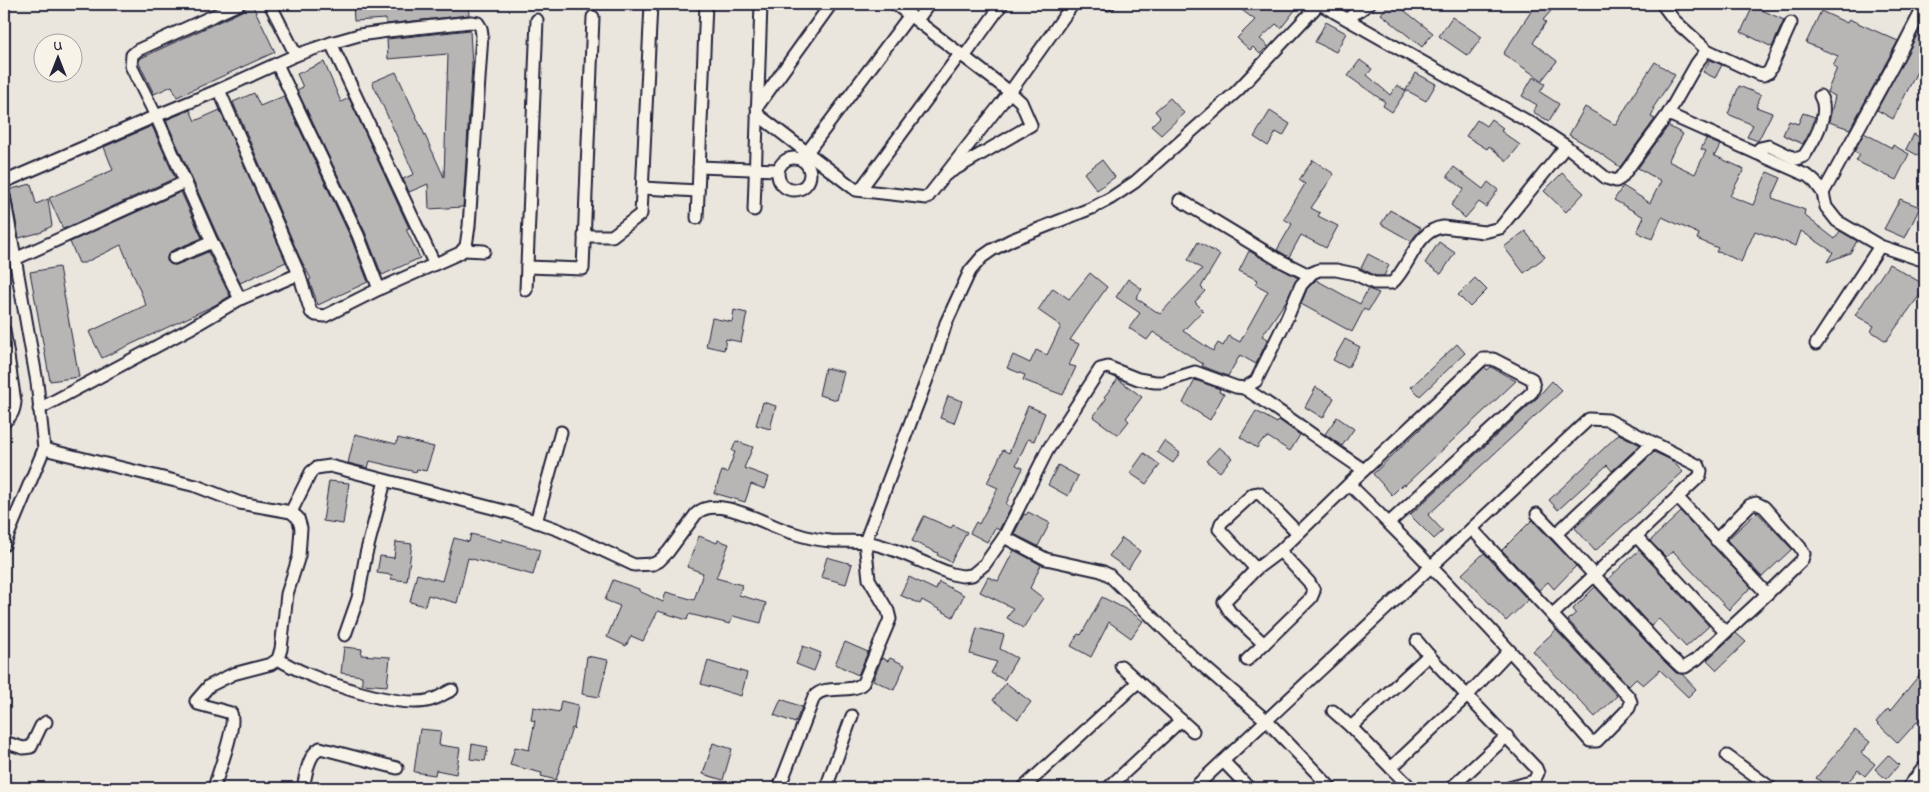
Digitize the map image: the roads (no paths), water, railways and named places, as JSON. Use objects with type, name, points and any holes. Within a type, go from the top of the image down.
[{"type":"main road","points":[[1911,788],[1925,770]]},
{"type":"street","points":[[239,4],[138,50],[132,55],[131,66],[240,299]]},
{"type":"street","points":[[270,4],[296,55]]},
{"type":"street","points":[[584,236],[612,236],[641,214],[651,4]]},
{"type":"street","points":[[697,218],[706,4]]},
{"type":"street","points":[[754,210],[760,4]]},
{"type":"street","points":[[757,110],[831,4]]},
{"type":"street","points":[[895,4],[1010,92],[1021,102],[1031,125],[945,176]]},
{"type":"street","points":[[805,156],[810,177],[805,186],[796,190],[786,188],[779,180],[778,170],[784,162],[792,158],[805,156],[914,18],[929,4]]},
{"type":"street","points":[[860,190],[1002,4]]},
{"type":"street","points":[[757,110],[805,156],[856,190],[927,198],[1010,92],[1073,4]]},
{"type":"street","points":[[779,788],[814,697],[822,691],[856,687],[863,683],[890,619],[888,611],[868,579],[865,542],[935,358],[946,323],[970,272],[982,257],[1010,240],[1092,208],[1135,182],[1237,91],[1320,4],[1536,126],[1566,146],[1606,178],[1616,181],[1621,178],[1668,114],[1697,63],[1707,50]]},
{"type":"street","points":[[1347,19],[1369,4]]},
{"type":"street","points":[[1662,4],[1674,20],[1707,50],[1758,74],[1769,72],[1791,23]]},
{"type":"street","points":[[1823,193],[1925,4]]},
{"type":"street","points":[[527,267],[583,269],[592,18]]},
{"type":"street","points":[[526,290],[537,20]]},
{"type":"street","points":[[4,182],[220,90],[296,55],[359,36],[464,22],[478,23],[482,35],[468,240],[464,250]]},
{"type":"street","points":[[332,43],[434,263]]},
{"type":"street","points":[[277,64],[358,235],[380,288]]},
{"type":"street","points":[[220,90],[300,274],[311,312],[320,316],[331,314],[380,288],[434,263],[448,259],[464,250],[484,251]]},
{"type":"street","points":[[1756,153],[1765,146],[1779,150],[1796,159],[1804,156],[1821,122],[1824,107],[1820,96]]},
{"type":"street","points":[[1668,114],[1808,176],[1823,193],[1826,207],[1837,221],[1880,246],[1925,261]]},
{"type":"street","points":[[291,512],[310,472],[316,468],[330,466],[512,512],[559,530],[634,565],[653,564],[668,552],[701,509],[715,507],[739,512],[791,533],[828,540],[865,542],[888,548],[944,571],[962,576],[972,575],[978,572],[1004,537],[1047,451],[1100,370],[1108,367],[1138,379],[1155,382],[1163,382],[1195,372],[1236,388],[1244,388],[1256,381],[1301,285],[1309,275],[1319,270],[1336,270],[1355,274],[1374,282],[1392,283],[1397,279],[1425,236],[1436,228],[1443,227],[1484,232],[1500,228],[1566,146]]},
{"type":"street","points":[[699,167],[778,170]]},
{"type":"street","points":[[15,260],[185,182]]},
{"type":"street","points":[[642,188],[698,191]]},
{"type":"street","points":[[4,196],[37,382],[44,449],[4,545]]},
{"type":"street","points":[[1180,200],[1279,260],[1309,275]]},
{"type":"street","points":[[174,258],[212,242]]},
{"type":"street","points":[[1816,344],[1880,246]]},
{"type":"street","points":[[39,409],[189,329],[240,299],[300,274]]},
{"type":"street","points":[[4,330],[15,402],[10,418],[4,422]]},
{"type":"street","points":[[1264,644],[1230,612],[1224,602],[1256,569],[1280,551],[1483,359],[1493,359],[1532,379],[1534,383],[1532,392],[1389,523]]},
{"type":"street","points":[[1244,388],[1284,413],[1317,439],[1364,470]]},
{"type":"street","points":[[1194,788],[1589,419],[1608,420],[1701,468],[1700,476],[1678,498],[1553,614]]},
{"type":"street","points":[[536,522],[561,432]]},
{"type":"street","points":[[1556,534],[1653,443]]},
{"type":"street","points":[[44,449],[196,486],[240,503],[291,512],[298,518],[301,528],[299,556],[288,594],[282,649],[278,658],[271,664],[233,674],[209,686],[196,700],[198,704],[230,713],[233,717],[214,788]]},
{"type":"street","points":[[345,635],[358,598],[366,554],[385,481]]},
{"type":"street","points":[[1350,484],[1509,651],[1590,741],[1597,741],[1629,708],[1629,697],[1472,529]]},
{"type":"street","points":[[1256,569],[1219,529],[1221,523],[1253,494],[1259,493],[1298,533]]},
{"type":"street","points":[[1678,498],[1767,594]]},
{"type":"street","points":[[1537,514],[1681,667],[1690,665],[1802,560],[1804,554],[1800,547],[1764,508],[1756,503],[1750,505],[1716,540]]},
{"type":"street","points":[[1636,536],[1725,632]]},
{"type":"street","points":[[1004,537],[1046,559],[1101,571],[1110,576],[1195,658],[1267,721],[1331,788]]},
{"type":"street","points":[[1247,660],[1310,598],[1314,591],[1309,582],[1280,551]]},
{"type":"street","points":[[1417,641],[1536,768],[1538,773],[1534,781],[1509,788]]},
{"type":"street","points":[[1390,768],[1468,694],[1509,651]]},
{"type":"street","points":[[1351,727],[1429,655]]},
{"type":"street","points":[[278,658],[312,677],[380,698],[410,701],[430,700],[452,690]]},
{"type":"street","points":[[1120,666],[1193,731]]},
{"type":"street","points":[[1023,788],[1138,682]]},
{"type":"street","points":[[1333,711],[1411,788]]},
{"type":"street","points":[[826,788],[852,716]]},
{"type":"street","points":[[1108,788],[1181,720]]},
{"type":"street","points":[[4,742],[23,748],[31,747],[40,726],[46,722]]},
{"type":"street","points":[[1451,788],[1507,736]]},
{"type":"street","points":[[303,788],[311,759],[320,748],[397,768]]},
{"type":"street","points":[[1727,756],[1772,788]]},
{"type":"street","points":[[1223,761],[1249,788]]}]
